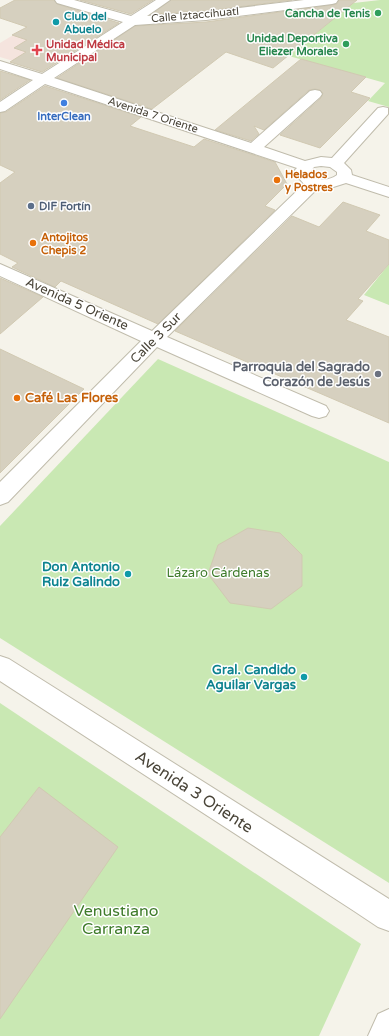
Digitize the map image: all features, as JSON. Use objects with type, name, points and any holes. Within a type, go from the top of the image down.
[{"type":"street","name":"Calle Iztaccíhuatl","points":[[61,0],[133,21],[206,16],[332,0]]},
{"type":"street","points":[[0,108],[45,80],[164,0]]},
{"type":"street","name":"Avenida 7 Oriente","points":[[0,65],[306,166]]},
{"type":"street","points":[[254,148],[315,94]]},
{"type":"street","points":[[335,164],[383,111]]},
{"type":"street","points":[[344,178],[343,169],[335,164],[321,161],[306,166],[303,170],[303,174],[309,180],[314,182],[333,184],[344,178],[389,192]]},
{"type":"street","name":"Calle 3 Sur","points":[[0,496],[154,339],[314,182]]},
{"type":"street","name":"Avenida 5 Oriente","points":[[0,269],[154,339],[320,411]]},
{"type":"street","name":"Avenida 3 Oriente","points":[[0,667],[389,916]]},
{"type":"street","points":[[384,1036],[389,1025]]},
{"type":"shaded area","points":[[30,25],[43,70],[0,57],[0,43]]},
{"type":"green space","name":"Unidad Deportiva Eliezer Morales","points":[[389,0],[389,107],[368,101],[385,83],[289,56],[332,20],[319,7]]},
{"type":"green space","points":[[389,264],[389,305],[364,295]]},
{"type":"green space","name":"Lázaro Cárdenas","points":[[158,359],[389,462],[389,883],[0,638],[0,526]]},
{"type":"green space","name":"Venustiano Carranza","points":[[0,703],[361,944],[319,1036],[0,1036]]},
{"type":"building","points":[[15,0],[54,0],[57,4],[119,23],[42,72],[10,62],[26,52],[14,48],[27,40],[12,35],[27,27],[0,18],[0,8]]},
{"type":"building","points":[[80,0],[153,0],[131,14]]},
{"type":"building","points":[[171,0],[292,0],[206,11],[152,14]]},
{"type":"building","points":[[339,0],[357,0],[273,68],[226,52],[152,109],[57,78],[135,26],[206,22],[332,5],[337,4]]},
{"type":"building","points":[[301,59],[366,77],[351,92],[370,98],[320,148],[280,135],[321,98],[323,93],[320,90],[315,89],[309,90],[264,130],[254,126],[259,134],[251,141],[215,130]]},
{"type":"building","points":[[0,71],[30,80],[0,100]]},
{"type":"building","points":[[45,86],[141,117],[130,126],[194,147],[204,139],[275,162],[287,184],[265,206],[275,210],[158,324],[61,281],[55,287],[12,267],[18,263],[0,254],[0,183],[15,172],[0,165],[0,113],[6,112]]},
{"type":"building","points":[[343,202],[380,215],[366,231],[389,240],[389,264],[358,299],[363,301],[346,320],[389,337],[389,423],[175,331],[292,216],[319,227]]},
{"type":"building","points":[[0,278],[43,297],[0,334]]},
{"type":"building","points":[[0,349],[84,389],[0,473]]},
{"type":"building","points":[[248,528],[280,533],[302,555],[302,586],[271,609],[230,603],[208,574],[218,545]]},
{"type":"building","points":[[39,787],[118,847],[0,1019],[0,837]]},
{"type":"place","name":"Cancha de Tenis","points":[[378,13]]},
{"type":"place","name":"Club del Abuelo","points":[[56,22]]},
{"type":"place","name":"Unidad Deportiva Eliezer Morales","points":[[346,44]]},
{"type":"place","name":"Unidad Médica Municipal","points":[[37,50]]},
{"type":"place","name":"InterClean","points":[[64,103]]},
{"type":"place","name":"Helados y Postres","points":[[277,180]]},
{"type":"place","name":"DIF Fortín","points":[[31,206]]},
{"type":"place","name":"Antojitos Chepis 2","points":[[33,243]]},
{"type":"place","name":"Parroquia del Sagrado Corazón de Jesús","points":[[378,374]]},
{"type":"place","name":"Café Las Flores","points":[[17,398]]},
{"type":"place","name":"Don Antonio Ruiz Galindo","points":[[128,574]]},
{"type":"place","name":"Gral. Candido Aguilar Vargas","points":[[304,677]]}]
